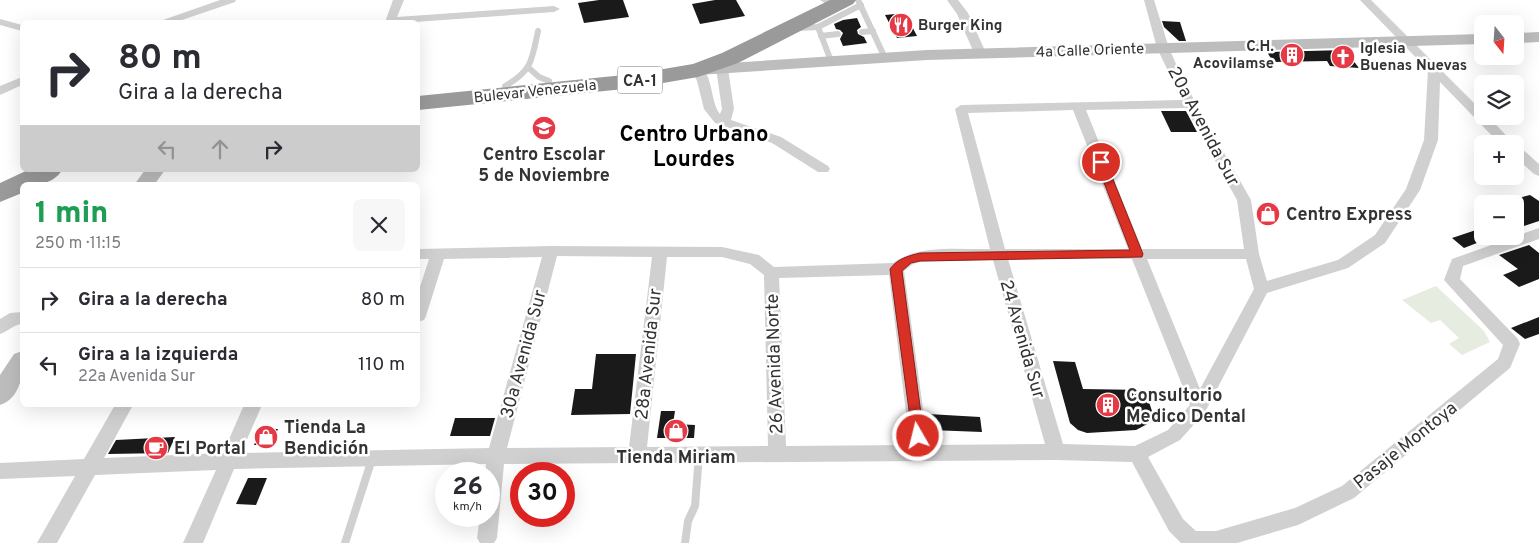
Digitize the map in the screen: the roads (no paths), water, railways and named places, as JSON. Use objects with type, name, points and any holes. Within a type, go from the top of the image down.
[{"type":"highway","name":"Bulevar Venezuela","points":[[420,94],[549,81],[698,60],[722,66],[841,1]]},
{"type":"highway","name":"Bulevar Venezuela","points":[[420,102],[634,81],[698,60],[759,32],[841,1]]},
{"type":"highway","points":[[24,182],[46,172]]},
{"type":"highway","points":[[41,182],[63,172]]},
{"type":"highway","points":[[0,193],[20,184]]},
{"type":"highway","points":[[0,202],[20,191]]},
{"type":"street","points":[[173,20],[232,0]]},
{"type":"street","points":[[391,20],[396,3],[399,0]]},
{"type":"street","points":[[952,0],[962,13],[980,53]]},
{"type":"street","name":"20a Avenida Sur","points":[[1149,0],[1163,48],[1190,104],[1244,200],[1252,254],[1262,289]]},
{"type":"street","points":[[1365,0],[1499,135]]},
{"type":"street","points":[[415,20],[554,9]]},
{"type":"street","points":[[0,22],[20,27]]},
{"type":"street","points":[[1524,38],[1539,37]]},
{"type":"street","name":"4a Calle Oriente","points":[[722,66],[980,53],[1474,39]]},
{"type":"street","points":[[698,60],[709,107],[713,114],[724,121],[765,134],[790,145],[823,169]]},
{"type":"street","points":[[722,66],[728,109],[724,121]]},
{"type":"street","points":[[0,471],[227,461],[496,456],[1056,452],[1137,454],[1174,435],[1199,407],[1262,289],[1343,264],[1380,239],[1413,190],[1431,140],[1434,70]]},
{"type":"street","points":[[0,91],[20,82]]},
{"type":"street","points":[[1190,104],[1078,106],[1199,407]]},
{"type":"street","name":"24 Avenida Sur","points":[[1056,452],[999,254],[961,109],[1078,106]]},
{"type":"street","points":[[1524,158],[1539,171]]},
{"type":"street","name":"Pasaje Montoya","points":[[1137,454],[1179,529],[1187,536],[1200,541],[1216,540],[1298,516],[1314,510],[1348,492],[1504,364],[1512,344],[1452,280],[1456,263],[1539,233]]},
{"type":"street","points":[[420,254],[551,251],[722,252],[754,259],[771,273],[896,269],[908,260],[920,257],[999,254],[1252,254]]},
{"type":"street","name":"30a Avenida Sur","points":[[487,538],[496,456],[551,251]]},
{"type":"street","points":[[420,310],[438,253]]},
{"type":"street","name":"28a Avenida Sur","points":[[637,455],[660,253]]},
{"type":"street","points":[[896,269],[920,454]]},
{"type":"street","name":"26 Avenida Norte","points":[[771,273],[777,455]]},
{"type":"street","points":[[0,328],[10,319],[20,318]]},
{"type":"street","points":[[0,395],[20,364]]},
{"type":"street","points":[[47,543],[123,407]]},
{"type":"street","points":[[193,543],[252,407]]},
{"type":"lane","points":[[791,28],[818,27],[841,1],[873,31],[885,58]]},
{"type":"lane","points":[[818,27],[831,62]]},
{"type":"lane","points":[[505,86],[521,78],[530,70],[538,31]]},
{"type":"lane","points":[[862,32],[873,31]]},
{"type":"lane","points":[[821,36],[838,34]]},
{"type":"lane","points":[[530,70],[539,77],[549,81]]},
{"type":"lane","points":[[684,543],[688,521],[695,506],[699,455]]},
{"type":"lane","points":[[345,543],[372,459]]},
{"type":"place","name":"Burger King","points":[[901,25]]},
{"type":"place","name":"C.H. Acovilamse","points":[[1292,55]]},
{"type":"place","name":"Iglesia Buenas Nuevas","points":[[1343,57]]},
{"type":"place","name":"Centro Escolar 5 de Noviembre","points":[[544,128]]},
{"type":"place","name":"Centro Express","points":[[1268,214]]},
{"type":"place","name":"Consultorio Medico Dental","points":[[1108,405]]},
{"type":"place","name":"Tienda Miriam","points":[[676,431]]},
{"type":"place","name":"Tienda La Bendición","points":[[266,437]]},
{"type":"place","name":"El Portal","points":[[156,448]]},
{"type":"district","name":"Centro Urbano Lourdes","points":[[694,146]]}]
